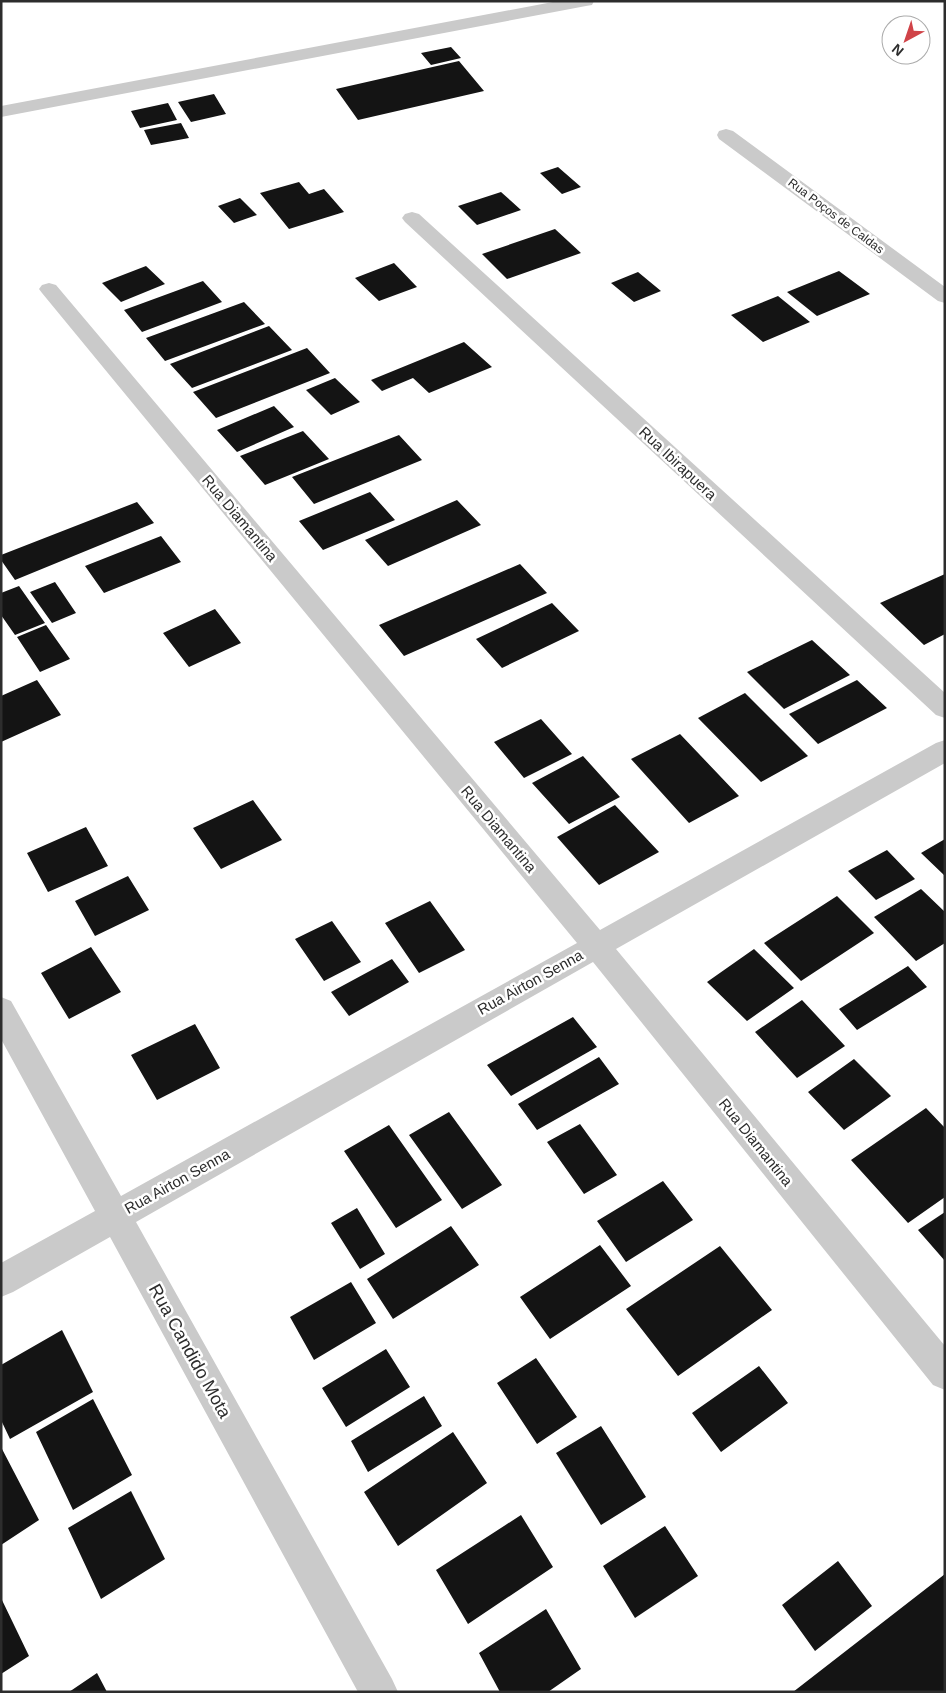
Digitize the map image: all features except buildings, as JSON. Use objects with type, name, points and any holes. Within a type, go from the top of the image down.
[{"type":"street","points":[[1,112],[586,1]]},
{"type":"street","name":"Rua Poços de Caldas","points":[[726,135],[945,297]]},
{"type":"street","name":"Rua Ibirapuera","points":[[412,218],[945,708]]},
{"type":"street","name":"Rua Diamantina","points":[[49,289],[596,945],[945,1373]]},
{"type":"street","name":"Rua Airton Senna","points":[[1,1281],[945,750]]},
{"type":"street","name":"Rua Candido Mota","points":[[1,1010],[379,1692]]}]
